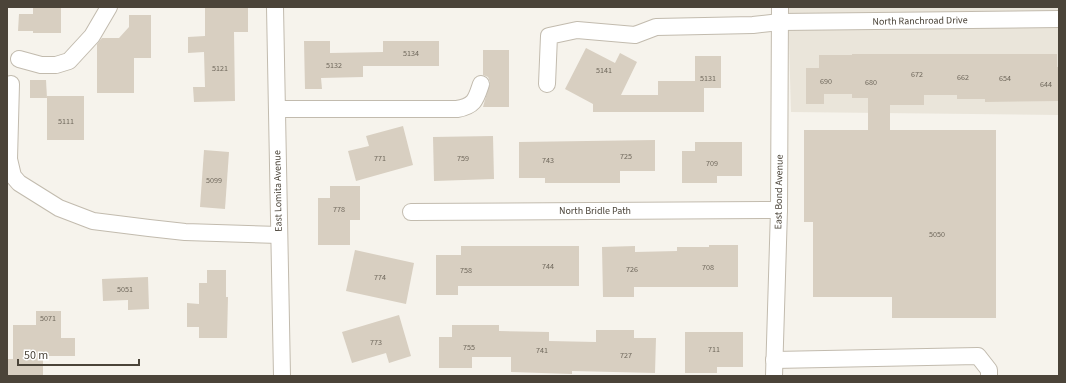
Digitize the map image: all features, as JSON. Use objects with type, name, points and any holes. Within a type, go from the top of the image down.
[{"type":"street","points":[[19,58],[41,65],[56,65],[69,61],[92,36],[109,7]]},
{"type":"street","name":"East Lomita Avenue","points":[[275,7],[282,376]]},
{"type":"street","name":"North Ranchroad Drive","points":[[547,84],[549,36],[577,30],[635,35],[656,27],[753,25],[780,15],[1059,19]]},
{"type":"street","name":"East Bond Avenue","points":[[774,376],[779,210],[780,15]]},
{"type":"street","points":[[11,84],[9,159],[13,176],[19,183],[59,208],[93,220],[150,228],[185,232],[279,235]]},
{"type":"street","points":[[277,109],[457,109],[467,107],[472,103],[481,84]]},
{"type":"street","name":"North Bridle Path","points":[[411,212],[779,210]]},
{"type":"street","points":[[774,360],[978,356],[989,370],[989,376]]},
{"type":"shaded area","points":[[788,7],[1059,7],[1059,115],[791,112]]},
{"type":"building","points":[[33,7],[61,7],[61,33],[33,33],[33,31],[18,31],[19,14],[33,14]]},
{"type":"building","points":[[205,8],[248,8],[248,32],[234,32],[235,101],[194,102],[193,87],[205,87],[204,52],[188,53],[188,37],[205,36]]},
{"type":"building","points":[[129,15],[151,15],[151,58],[134,58],[134,93],[97,93],[97,44],[102,38],[119,38],[129,27]]},
{"type":"building","points":[[304,41],[330,41],[330,53],[383,52],[383,41],[439,41],[439,66],[363,66],[363,77],[321,78],[322,89],[305,89]]},
{"type":"building","points":[[586,48],[615,63],[620,53],[637,62],[621,95],[658,95],[658,81],[695,81],[695,56],[721,56],[721,88],[704,88],[704,112],[593,112],[593,104],[565,89]]},
{"type":"building","points":[[483,50],[509,50],[509,107],[483,107],[490,82],[488,77],[483,75]]},
{"type":"building","points":[[1057,54],[1057,67],[1059,67],[1059,101],[985,102],[985,99],[957,99],[957,95],[924,95],[924,105],[890,105],[890,130],[996,130],[996,318],[892,318],[892,297],[813,297],[813,222],[804,222],[804,130],[868,130],[868,98],[852,98],[852,94],[824,94],[824,104],[806,104],[806,68],[819,68],[819,55]]},
{"type":"building","points":[[30,80],[46,80],[47,98],[30,98]]},
{"type":"building","points":[[47,96],[84,96],[84,140],[47,140]]},
{"type":"building","points":[[403,126],[413,165],[356,181],[348,151],[369,146],[366,136]]},
{"type":"building","points":[[493,136],[494,179],[434,181],[433,137]]},
{"type":"building","points":[[655,140],[655,171],[620,171],[620,183],[545,183],[545,178],[519,178],[519,142]]},
{"type":"building","points":[[695,142],[742,142],[742,176],[717,176],[717,183],[682,183],[682,151],[695,151]]},
{"type":"building","points":[[204,150],[229,152],[225,209],[200,207]]},
{"type":"building","points":[[330,186],[360,186],[360,220],[350,220],[350,245],[318,245],[318,198],[330,198]]},
{"type":"building","points":[[709,245],[738,245],[738,287],[634,287],[634,297],[603,297],[602,247],[635,246],[635,252],[677,251],[677,247],[709,247]]},
{"type":"building","points":[[461,246],[579,246],[579,286],[458,286],[458,295],[436,295],[436,255],[461,255]]},
{"type":"building","points":[[355,250],[414,263],[406,304],[346,291]]},
{"type":"building","points":[[207,270],[226,270],[226,297],[228,297],[227,338],[199,338],[199,327],[187,327],[187,303],[199,304],[199,283],[207,283]]},
{"type":"building","points":[[148,277],[149,309],[128,310],[128,300],[103,301],[102,279]]},
{"type":"building","points":[[36,311],[61,311],[61,338],[75,338],[75,356],[43,356],[43,376],[7,376],[7,359],[13,359],[13,325],[36,325]]},
{"type":"building","points":[[399,315],[411,356],[389,363],[386,353],[352,363],[342,332]]},
{"type":"building","points":[[452,325],[499,325],[499,331],[549,332],[549,341],[596,342],[596,330],[634,330],[634,338],[656,338],[655,373],[572,371],[572,374],[511,372],[511,357],[472,357],[472,368],[439,368],[439,337],[452,337]]},
{"type":"building","points":[[685,332],[743,332],[743,367],[717,367],[717,373],[685,373]]}]
